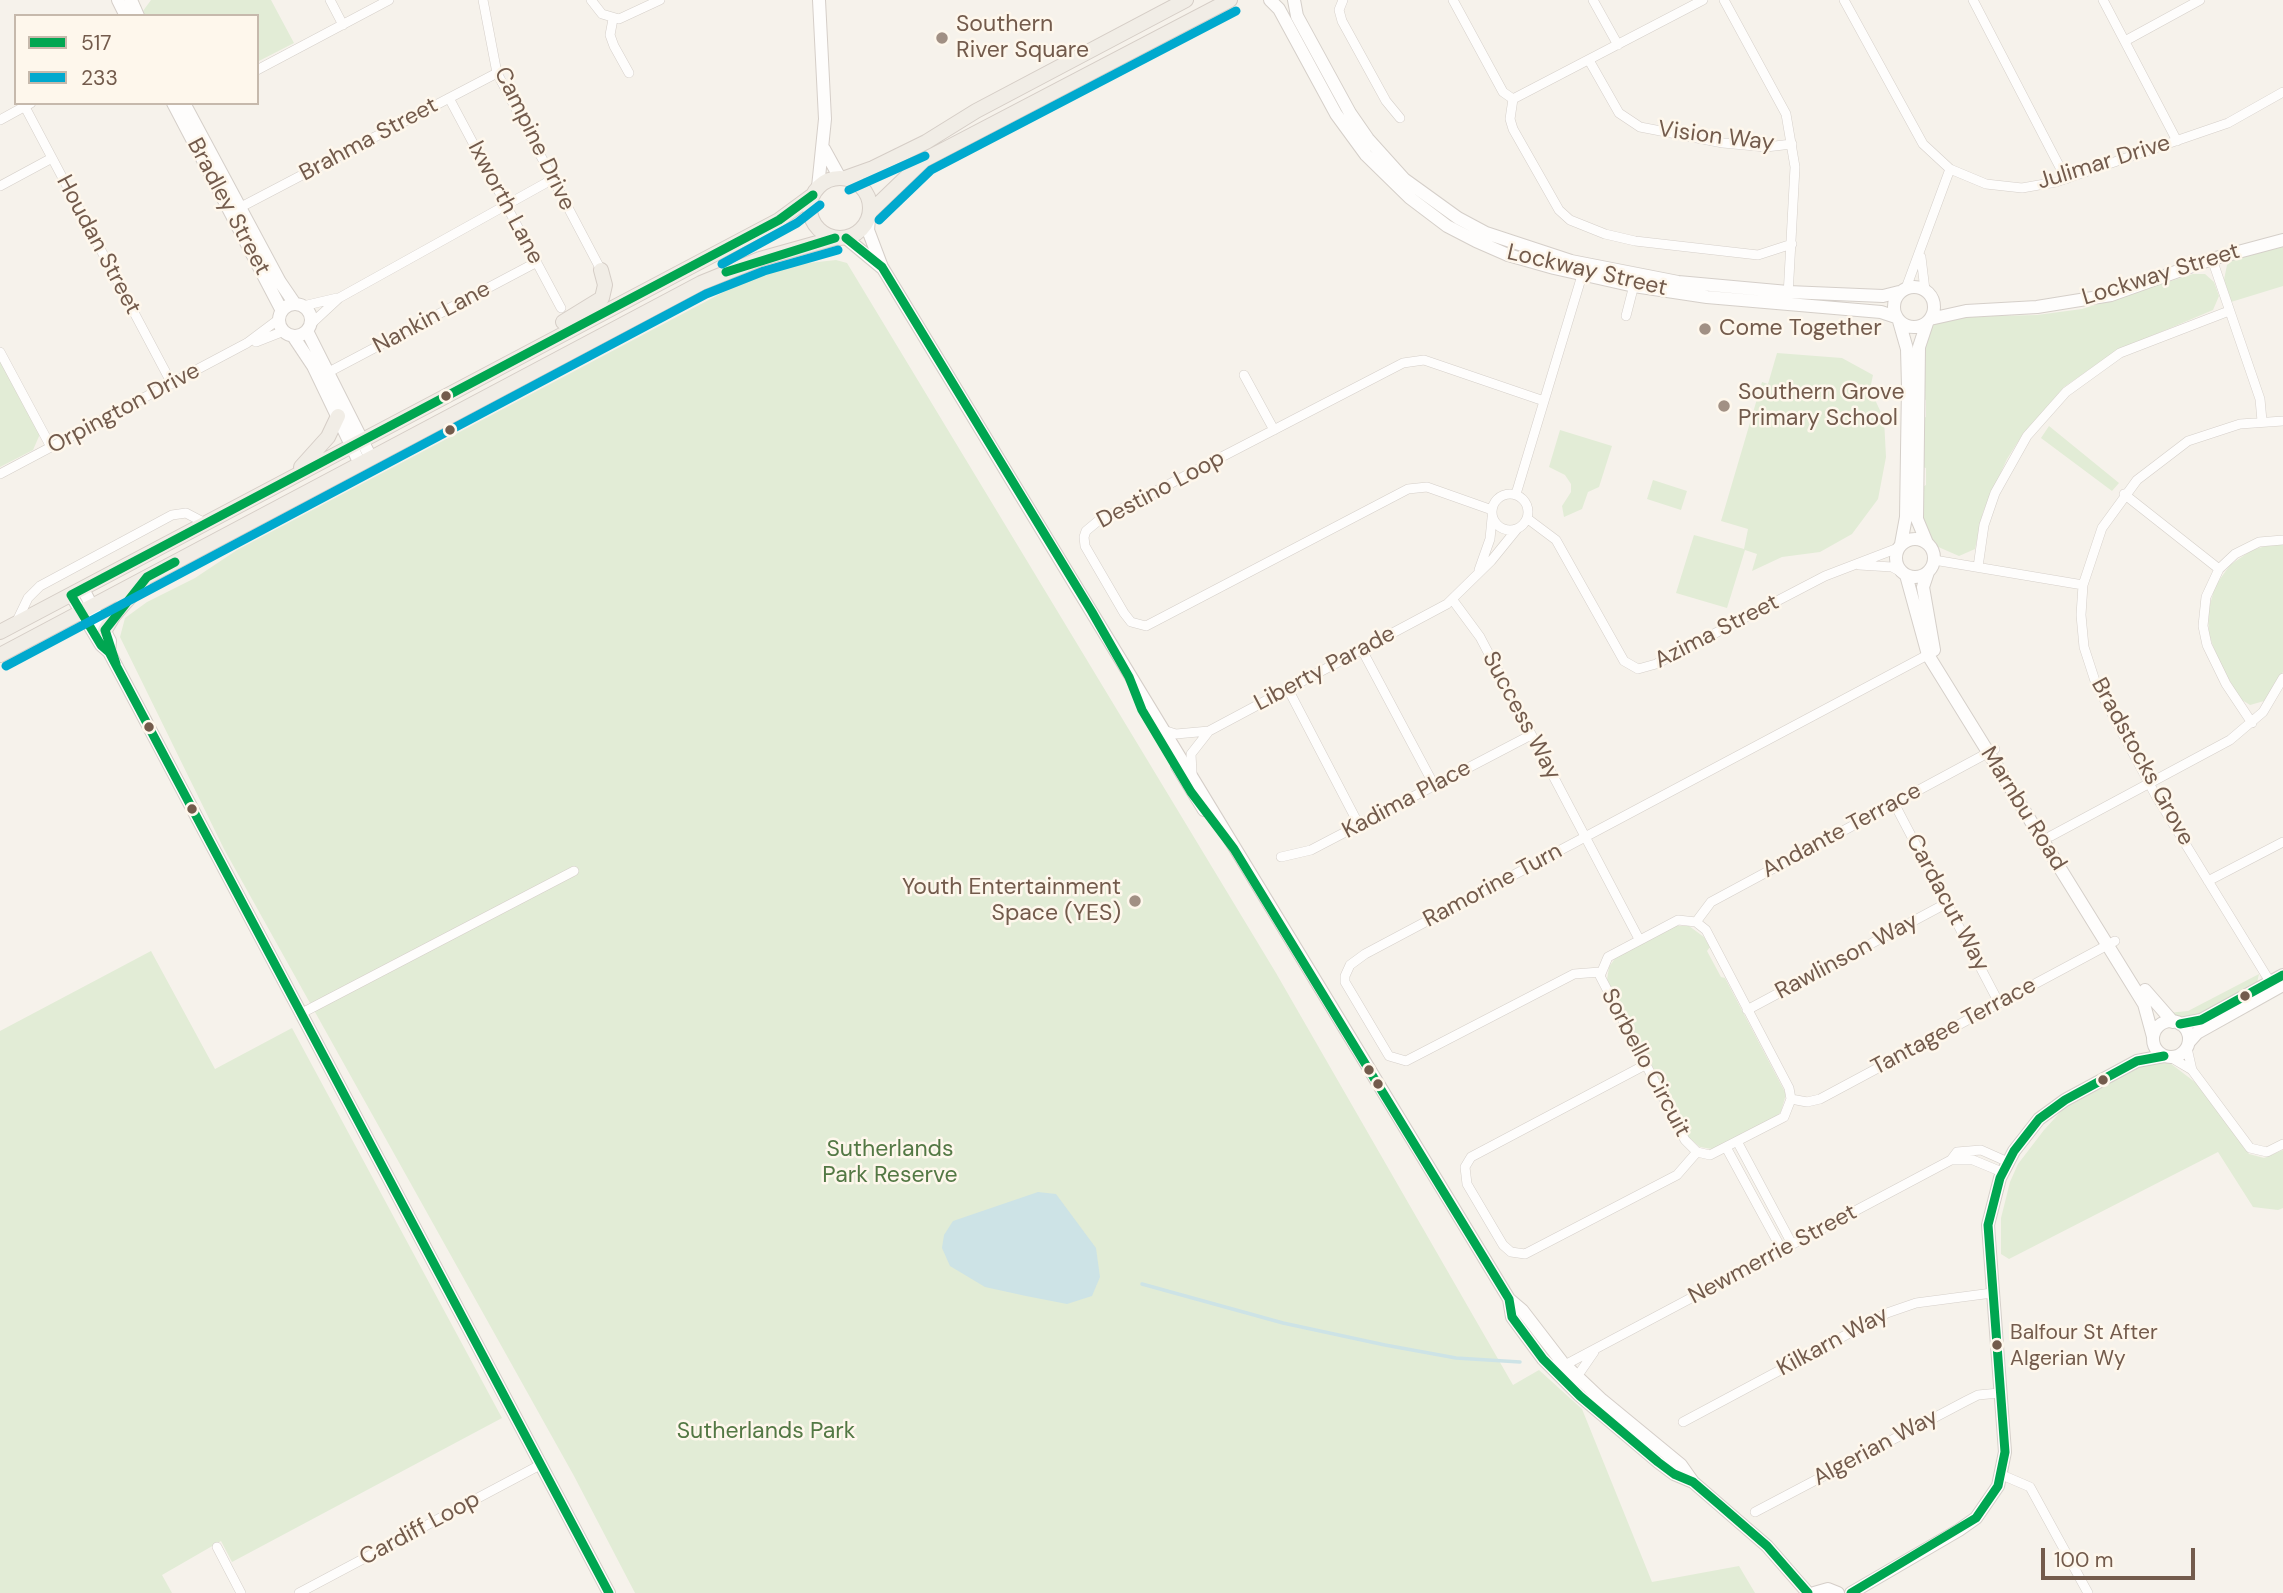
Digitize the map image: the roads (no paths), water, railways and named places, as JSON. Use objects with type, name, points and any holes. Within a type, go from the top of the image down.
[{"type":"main road","points":[[0,632],[779,220],[826,181],[873,168],[926,142],[976,111],[1186,0]]},
{"type":"main road","points":[[0,655],[701,283],[760,260],[856,234],[870,215],[924,160],[1230,0]]},
{"type":"main road","points":[[843,178],[864,189],[870,215]]},
{"type":"main road","points":[[815,191],[810,208],[813,222],[822,233],[840,238]]},
{"type":"main road","points":[[532,349],[537,336],[602,298],[605,285],[601,270]]},
{"type":"main road","points":[[290,478],[328,438],[338,416]]},
{"type":"main road","points":[[105,630],[114,615],[147,577]]},
{"type":"street","points":[[330,0],[343,25]]},
{"type":"street","points":[[259,69],[389,0]]},
{"type":"street","points":[[591,0],[602,14],[613,19],[627,17],[660,0]]},
{"type":"street","points":[[815,191],[824,149],[819,0]]},
{"type":"street","name":"Lockway Street","points":[[1270,0],[1281,12],[1336,114],[1385,177],[1447,226],[1476,242],[1508,255],[1635,281],[1788,298],[1881,312],[1897,319]]},
{"type":"street","name":"Lockway Street","points":[[1294,0],[1297,16],[1350,113],[1368,139],[1404,179],[1458,218],[1486,233],[1584,270]]},
{"type":"street","points":[[1343,0],[1339,10],[1342,21],[1385,101],[1400,118]]},
{"type":"street","points":[[1452,0],[1503,92],[1513,99]]},
{"type":"street","points":[[1593,0],[1618,45]]},
{"type":"street","points":[[1513,99],[1590,62],[1703,0]]},
{"type":"street","points":[[1724,0],[1786,114],[1795,167],[1788,298]]},
{"type":"street","name":"Julimar Drive","points":[[1844,0],[1923,144],[1950,169],[1986,184],[2022,188],[2066,179],[2228,122],[2283,92]]},
{"type":"street","points":[[1973,0],[2066,179]]},
{"type":"street","points":[[2103,0],[2177,141]]},
{"type":"street","points":[[2125,41],[2200,0]]},
{"type":"street","name":"Campine Drive","points":[[483,1],[497,73],[601,270]]},
{"type":"street","points":[[613,19],[610,34],[629,73]]},
{"type":"street","name":"Vision Way","points":[[1590,62],[1619,113],[1640,127],[1713,142],[1766,147],[1792,144]]},
{"type":"street","name":"Brahma Street","points":[[241,207],[497,73]]},
{"type":"street","name":"Ixworth Lane","points":[[449,98],[561,308]]},
{"type":"street","points":[[1513,99],[1510,119],[1513,129],[1553,201],[1570,220],[1605,234],[1635,241],[1758,255],[1792,244]]},
{"type":"street","points":[[0,120],[28,105]]},
{"type":"street","name":"Houdan Street","points":[[28,105],[52,158],[172,384]]},
{"type":"street","name":"Bradley Street","points":[[183,106],[280,282],[310,314],[309,328],[365,461]]},
{"type":"street","name":"Bradley Street","points":[[183,106],[284,324],[307,356],[338,416],[357,443]]},
{"type":"street","points":[[824,149],[843,178]]},
{"type":"street","points":[[0,186],[52,158]]},
{"type":"street","points":[[1903,573],[1896,560],[1906,517],[1907,349],[1893,307],[1920,251],[1929,219],[1950,169]]},
{"type":"street","points":[[339,298],[299,305],[284,324],[309,328],[339,298],[508,206],[553,178]]},
{"type":"street","points":[[870,215],[868,230],[882,267],[1509,1299],[1522,1310],[1561,1368],[1574,1381],[1681,1465],[1693,1482],[1767,1546],[1808,1593]]},
{"type":"street","name":"Lockway Street","points":[[1928,321],[1966,311],[2037,307],[2111,295],[2212,259],[2277,240],[2283,233]]},
{"type":"street","points":[[840,238],[882,267]]},
{"type":"street","points":[[1920,251],[1928,294],[1934,309],[1919,347],[1917,519],[1927,543],[1931,566]]},
{"type":"street","points":[[2212,259],[2260,399],[2262,421]]},
{"type":"street","name":"Nankin Lane","points":[[327,373],[537,262]]},
{"type":"street","points":[[1516,495],[1584,270]]},
{"type":"street","points":[[1626,316],[1635,281]]},
{"type":"street","points":[[1903,290],[1928,294]]},
{"type":"street","name":"Lockway Street","points":[[1788,298],[1883,296],[1903,290]]},
{"type":"street","name":"Lockway Street","points":[[1928,294],[1966,311]]},
{"type":"street","points":[[1978,567],[1984,525],[1995,493],[2027,436],[2058,400],[2085,376],[2120,353],[2229,312]]},
{"type":"street","points":[[1897,319],[1913,327],[1928,321]]},
{"type":"street","name":"Orpington Drive","points":[[0,474],[284,324]]},
{"type":"street","points":[[0,352],[51,447]]},
{"type":"street","name":"Destino Loop","points":[[1492,512],[1427,486],[1408,489],[1146,626],[1131,622],[1085,546],[1086,531],[1098,521],[1403,363],[1424,360],[1544,401]]},
{"type":"street","points":[[1244,375],[1274,430]]},
{"type":"street","name":"Bradstocks Grove","points":[[2276,985],[2208,881],[2149,782],[2096,684],[2084,647],[2083,585],[2102,528],[2124,494],[2144,474],[2188,441],[2215,431],[2262,421],[2283,421]]},
{"type":"street","points":[[2124,494],[2219,569]]},
{"type":"street","points":[[1516,495],[1526,502],[1528,519],[1517,530],[1502,529],[1492,512],[1500,497],[1516,495]]},
{"type":"street","points":[[15,624],[35,590],[71,569],[180,512],[205,523]]},
{"type":"street","name":"Liberty Parade","points":[[1479,570],[1490,538],[1492,512]]},
{"type":"street","name":"Azima Street","points":[[1528,519],[1556,540],[1624,661],[1638,669],[1656,664],[1825,576],[1854,565]]},
{"type":"street","name":"Liberty Parade","points":[[1209,731],[1452,599],[1517,530]]},
{"type":"street","points":[[1854,565],[1916,539],[1927,543]]},
{"type":"street","points":[[2252,723],[2225,684],[2210,653],[2204,634],[2206,597],[2219,569],[2235,554],[2252,544],[2283,540]]},
{"type":"street","points":[[1854,565],[1892,567],[1918,577],[1931,566],[1978,567],[2083,585]]},
{"type":"street","name":"Marnbu Road","points":[[1931,566],[1923,587],[1931,653]]},
{"type":"street","name":"Marnbu Road","points":[[1903,573],[1931,653],[2112,943],[2154,1004],[2176,1023]]},
{"type":"street","points":[[77,592],[101,645],[109,652]]},
{"type":"street","name":"Success Way","points":[[1452,599],[1469,619],[1639,939]]},
{"type":"street","points":[[87,609],[105,630],[109,652],[609,1593]]},
{"type":"street","points":[[1362,650],[1434,785]]},
{"type":"street","name":"Ramorine Turn","points":[[1600,972],[1574,974],[1406,1061],[1389,1056],[1346,982],[1350,965],[1365,954],[1931,653]]},
{"type":"street","points":[[1129,677],[1142,710],[1191,792],[1234,849]]},
{"type":"street","points":[[2051,836],[2230,740],[2252,723],[2281,689],[2283,678]]},
{"type":"street","points":[[1288,689],[1359,825]]},
{"type":"street","points":[[1163,730],[1176,734],[1209,731]]},
{"type":"street","points":[[1193,778],[1191,754],[1209,731]]},
{"type":"street","name":"Kadima Place","points":[[1280,857],[1311,850],[1531,735]]},
{"type":"street","name":"Marnbu Road","points":[[1991,751],[2051,836],[2112,943],[2144,1004],[2153,1038]]},
{"type":"street","name":"Andante Terrace","points":[[1696,922],[1711,902],[1991,751]]},
{"type":"street","name":"Cardacut Way","points":[[1894,803],[1999,1003]]},
{"type":"street","points":[[2208,881],[2283,842]]},
{"type":"street","points":[[300,1014],[575,871]]},
{"type":"street","name":"Rawlinson Way","points":[[1747,1010],[1947,903]]},
{"type":"street","name":"Sorbello Circuit","points":[[1696,922],[1678,919],[1639,939],[1608,957],[1600,972],[1601,980],[1685,1140],[1696,1152],[1710,1155],[1727,1149],[1784,1117],[1791,1099]]},
{"type":"street","points":[[1696,922],[1706,930],[1791,1099]]},
{"type":"street","name":"Tantagee Terrace","points":[[1791,1099],[1807,1102],[1820,1099],[2112,943]]},
{"type":"street","points":[[1851,1593],[1976,1518],[1992,1498],[2002,1475],[2005,1452],[1988,1225],[2005,1167],[2027,1133],[2052,1109],[2137,1061],[2181,1055],[2196,1033],[2276,985],[2283,975]]},
{"type":"street","points":[[2137,1061],[2160,1025],[2202,1020],[2276,985]]},
{"type":"street","points":[[2176,1023],[2188,1034],[2192,1070]]},
{"type":"street","points":[[2153,1038],[2154,1047],[2192,1070],[2250,1148],[2267,1152],[2283,1144]]},
{"type":"street","points":[[1645,1065],[1471,1157],[1464,1173],[1467,1184],[1503,1245],[1511,1252],[1525,1254],[1677,1175],[1696,1152]]},
{"type":"street","points":[[1738,1143],[1792,1244]]},
{"type":"street","points":[[1727,1149],[1782,1250]]},
{"type":"street","name":"Newmerrie Street","points":[[1561,1368],[1951,1160],[1958,1152],[1972,1149],[2005,1167]]},
{"type":"street","name":"Kilkarn Way","points":[[1683,1422],[1887,1313],[1916,1303],[1992,1293]]},
{"type":"street","name":"Newmerrie Street","points":[[1574,1381],[1595,1351]]},
{"type":"street","name":"Algerian Way","points":[[1755,1512],[1978,1395],[1999,1393]]},
{"type":"street","name":"Cardiff Loop","points":[[299,1593],[540,1465]]},
{"type":"street","points":[[2002,1475],[2030,1487],[2086,1592]]},
{"type":"street","points":[[216,1547],[241,1593]]},
{"type":"street","points":[[1814,1593],[1828,1589],[1838,1593]]},
{"type":"waterway","points":[[1142,1284],[1283,1323],[1385,1345],[1456,1358],[1520,1362]]},
{"type":"place","name":"Southern River Square","points":[[942,38]]},
{"type":"place","name":"Come Together","points":[[1705,329]]},
{"type":"place","name":"Southern Grove Primary School","points":[[1724,406]]},
{"type":"place","name":"Youth Entertainment Space (YES)","points":[[1135,901]]},
{"type":"place","name":"Balfour St After Algerian Wy","points":[[1997,1345]]},
{"type":"park label","name":"Sutherlands Park Reserve","points":[[890,1163]]},
{"type":"park label","name":"Sutherlands Park","points":[[766,1432]]}]
